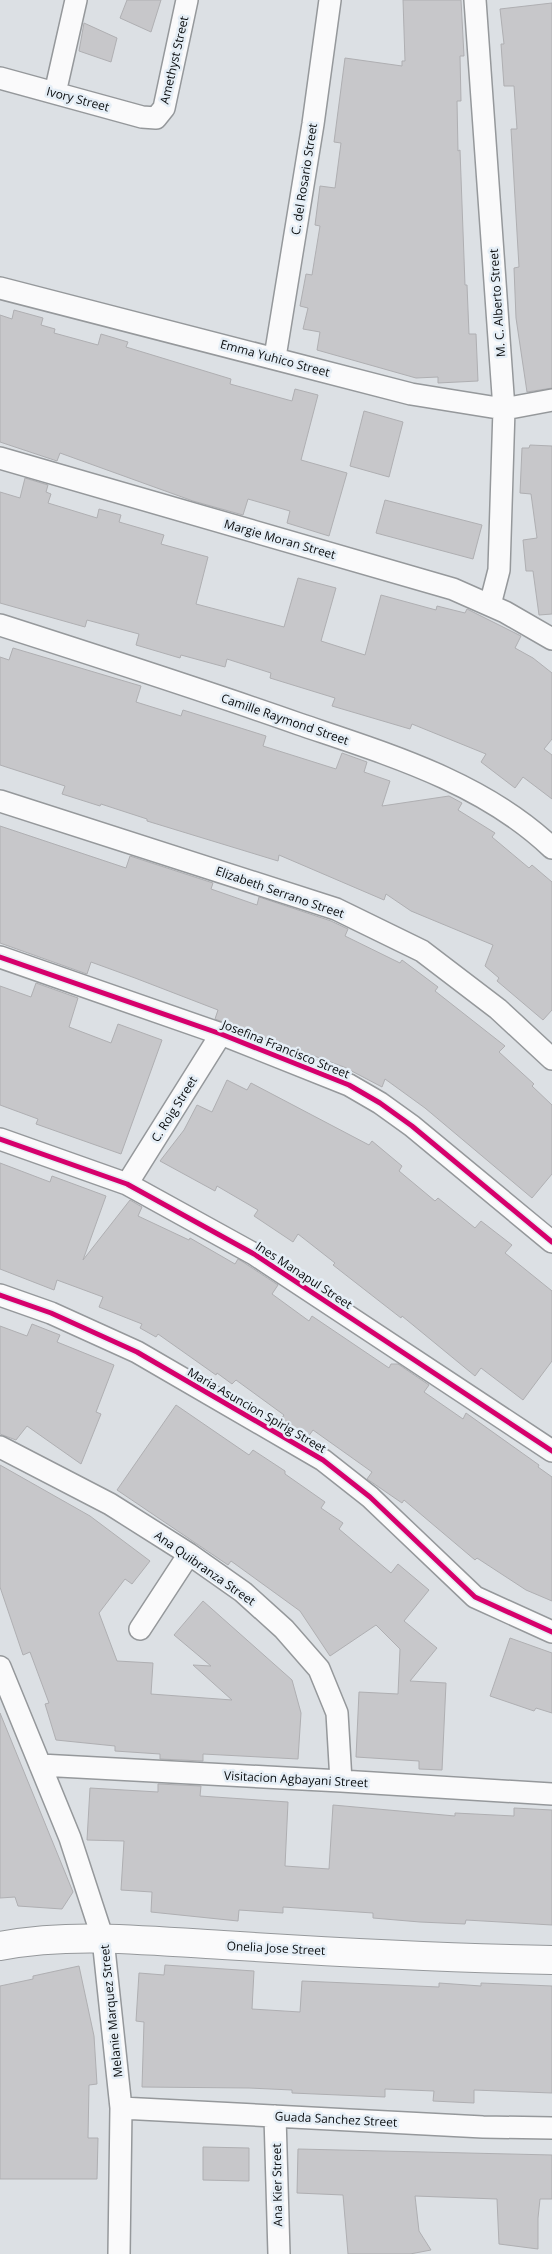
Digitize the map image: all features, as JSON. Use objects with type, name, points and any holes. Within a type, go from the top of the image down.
[{"type":"main road","name":"Onelia Jose Street","points":[[0,1946],[27,1941],[104,1939],[457,1958],[552,1960]]},
{"type":"street","points":[[55,93],[76,0]]},
{"type":"street","name":"Amethyst Street","points":[[156,118],[164,108],[187,0]]},
{"type":"street","name":"C. del Rosario Street","points":[[276,357],[313,124],[330,0]]},
{"type":"street","name":"M. C. Alberto Street","points":[[475,0],[504,409],[499,570],[490,605]]},
{"type":"street","name":"Ivory Street","points":[[0,78],[142,117],[156,118]]},
{"type":"street","name":"Emma Yuhico Street","points":[[0,288],[276,357],[411,394],[504,409],[552,400]]},
{"type":"street","name":"Margie Moran Street","points":[[0,458],[453,589],[490,605],[552,639]]},
{"type":"street","name":"Camille Raymond Street","points":[[0,625],[194,687],[404,760],[482,796],[540,837],[552,848]]},
{"type":"street","name":"Elizabeth Serrano Street","points":[[0,801],[336,909],[422,951],[498,1009],[552,1059]]},
{"type":"street","name":"Josefina Francisco Street","points":[[0,957],[221,1034],[349,1085],[380,1103],[412,1126],[552,1242]]},
{"type":"street","name":"C. Roig Street","points":[[127,1184],[221,1034]]},
{"type":"street","name":"Ines Manapul Street","points":[[0,1139],[127,1184],[254,1254],[552,1451]]},
{"type":"street","name":"Maria Asuncion Spirig Street","points":[[0,1295],[51,1313],[137,1352],[323,1460],[370,1497],[475,1597],[552,1632]]},
{"type":"street","name":"Ana Quibranza Street","points":[[0,1447],[110,1504],[189,1554],[242,1592],[277,1623],[319,1669],[337,1713],[341,1780]]},
{"type":"street","points":[[140,1629],[189,1554]]},
{"type":"street","name":"Melanie Marquez Street","points":[[0,1667],[70,1838],[104,1939],[121,2108],[118,2254]]},
{"type":"street","name":"Visitacion Agbayani Street","points":[[40,1765],[341,1780],[552,1794]]},
{"type":"street","name":"Guada Sanchez Street","points":[[121,2108],[483,2127],[552,2128]]},
{"type":"street","name":"Ana Kier Street","points":[[275,2116],[279,2254]]},
{"type":"building","points":[[127,0],[161,0],[151,32],[120,18]]},
{"type":"building","points":[[403,0],[461,0],[464,56],[460,56],[461,101],[457,101],[458,151],[460,150],[465,285],[467,285],[469,334],[476,334],[478,381],[438,383],[438,377],[416,378],[317,350],[320,332],[303,329],[308,308],[300,306],[306,274],[312,275],[320,226],[315,225],[320,186],[335,188],[341,143],[334,142],[345,58],[402,66],[402,61],[405,61]]},
{"type":"building","points":[[552,3],[552,388],[527,392],[516,318],[514,268],[519,267],[511,129],[517,129],[514,86],[504,86],[501,44],[504,44],[500,9]]},
{"type":"building","points":[[84,23],[117,38],[111,62],[79,51]]},
{"type":"building","points":[[14,310],[43,318],[41,325],[55,329],[54,333],[98,345],[101,334],[128,342],[126,347],[231,379],[230,384],[292,401],[295,389],[318,395],[301,460],[347,473],[329,536],[287,523],[290,511],[248,499],[243,515],[193,501],[60,453],[57,461],[0,442],[0,315],[12,319]]},
{"type":"building","points":[[364,411],[403,422],[389,477],[350,466]]},
{"type":"building","points":[[530,445],[552,446],[552,614],[539,615],[533,571],[526,571],[523,540],[537,538],[531,494],[520,493],[522,448],[529,448]]},
{"type":"building","points":[[25,478],[48,485],[46,492],[51,494],[48,503],[97,518],[99,509],[121,515],[119,522],[164,535],[161,544],[208,557],[196,604],[284,627],[298,578],[336,588],[321,641],[365,655],[381,595],[436,610],[437,606],[465,613],[467,609],[521,636],[515,648],[533,658],[552,673],[552,739],[544,749],[552,755],[552,799],[523,777],[515,788],[481,762],[486,754],[412,724],[410,729],[332,706],[335,698],[270,678],[271,673],[227,659],[225,667],[181,655],[180,658],[136,645],[139,634],[87,620],[85,627],[0,603],[0,492],[20,498]]},
{"type":"building","points":[[385,500],[482,525],[473,559],[376,533]]},
{"type":"building","points":[[13,648],[141,686],[136,702],[181,716],[183,710],[266,736],[263,746],[336,769],[342,753],[367,762],[364,772],[390,781],[382,806],[449,796],[462,803],[458,810],[495,833],[492,837],[529,868],[532,865],[552,882],[552,1010],[543,1020],[497,981],[499,978],[485,966],[493,945],[411,911],[386,894],[384,900],[279,855],[278,861],[147,821],[147,819],[101,804],[100,806],[62,794],[65,786],[0,765],[0,657],[9,660]]},
{"type":"building","points":[[0,826],[126,868],[130,856],[213,883],[211,889],[257,905],[259,897],[331,921],[348,929],[345,936],[400,963],[402,960],[438,987],[435,991],[505,1046],[499,1052],[534,1084],[532,1086],[552,1105],[552,1174],[532,1198],[425,1108],[385,1079],[382,1087],[344,1067],[215,1019],[218,1010],[91,962],[87,974],[0,943]]},
{"type":"building","points":[[36,983],[78,998],[69,1027],[111,1043],[118,1024],[162,1040],[121,1154],[36,1124],[38,1119],[0,1105],[0,986],[31,997]]},
{"type":"building","points":[[227,1080],[247,1090],[251,1083],[369,1145],[372,1141],[402,1166],[399,1171],[435,1201],[438,1198],[475,1228],[481,1221],[512,1245],[505,1253],[552,1291],[552,1361],[523,1400],[481,1368],[475,1376],[402,1316],[401,1318],[333,1265],[335,1263],[298,1234],[293,1242],[254,1216],[258,1210],[217,1186],[215,1191],[160,1161],[184,1130],[197,1105],[212,1112]]},
{"type":"building","points":[[0,1163],[50,1182],[52,1176],[106,1196],[83,1260],[130,1200],[142,1207],[138,1216],[189,1240],[190,1238],[235,1264],[238,1259],[243,1262],[278,1285],[272,1294],[309,1321],[312,1316],[389,1368],[391,1364],[398,1364],[429,1385],[424,1392],[463,1419],[466,1413],[539,1465],[538,1467],[552,1477],[552,1601],[526,1590],[477,1558],[475,1560],[404,1500],[402,1503],[367,1479],[372,1472],[313,1430],[308,1437],[280,1421],[284,1415],[236,1380],[232,1384],[217,1373],[216,1375],[158,1334],[156,1337],[140,1328],[142,1324],[99,1307],[103,1297],[57,1280],[54,1290],[0,1269]]},
{"type":"building","points":[[32,1324],[60,1335],[57,1342],[114,1365],[96,1412],[101,1414],[81,1464],[27,1426],[16,1440],[0,1434],[0,1326],[27,1336]]},
{"type":"building","points":[[176,1405],[249,1455],[253,1450],[285,1471],[285,1474],[325,1502],[321,1508],[343,1523],[339,1529],[391,1573],[398,1564],[429,1590],[404,1621],[437,1648],[410,1681],[446,1683],[442,1770],[419,1769],[419,1761],[356,1757],[359,1692],[398,1694],[400,1649],[376,1625],[330,1656],[300,1611],[231,1561],[228,1565],[117,1490]]},
{"type":"building","points":[[0,1465],[90,1516],[150,1561],[132,1584],[125,1579],[99,1613],[117,1661],[153,1663],[151,1694],[232,1700],[193,1665],[211,1666],[174,1635],[203,1601],[292,1680],[301,1713],[298,1759],[203,1754],[203,1761],[160,1759],[160,1754],[115,1751],[115,1746],[56,1740],[45,1704],[49,1703],[30,1652],[23,1655],[0,1587]]},
{"type":"building","points":[[510,1638],[552,1653],[552,1713],[536,1708],[534,1711],[490,1696]]},
{"type":"building","points":[[0,1713],[73,1892],[62,1909],[18,1906],[15,1897],[0,1898]]},
{"type":"building","points":[[158,1784],[201,1786],[200,1796],[288,1802],[285,1866],[329,1869],[333,1805],[455,1816],[455,1813],[514,1816],[514,1808],[552,1810],[552,1925],[466,1920],[465,1924],[420,1922],[373,1918],[373,1913],[283,1907],[283,1913],[239,1910],[238,1921],[151,1912],[152,1892],[121,1890],[124,1841],[87,1840],[90,1788],[158,1792]]},
{"type":"building","points":[[165,1965],[254,1971],[252,2009],[300,2012],[302,1981],[439,1987],[439,1983],[481,1986],[481,1983],[552,1986],[552,2093],[474,2090],[474,2103],[433,2101],[434,2091],[385,2089],[385,2097],[292,2093],[292,2090],[249,2088],[142,2087],[144,2022],[136,2021],[139,1973],[164,1975]]},
{"type":"building","points":[[79,1966],[94,2036],[97,2084],[89,2085],[88,2138],[98,2138],[97,2179],[0,2179],[0,1986],[33,1979],[33,1976]]},
{"type":"building","points":[[203,2147],[249,2148],[249,2181],[203,2180]]},
{"type":"building","points":[[298,2149],[552,2155],[552,2199],[540,2199],[538,2249],[499,2244],[497,2199],[415,2196],[419,2231],[431,2250],[410,2254],[348,2254],[343,2195],[297,2193]]},
{"type":"cycle path","points":[[0,957],[221,1034],[349,1085],[380,1103],[412,1126],[552,1242]]},
{"type":"cycle path","points":[[0,1139],[127,1184],[254,1254],[552,1451]]},
{"type":"cycle path","points":[[0,1295],[51,1313],[137,1352],[323,1460],[370,1497],[475,1597],[552,1632]]}]
